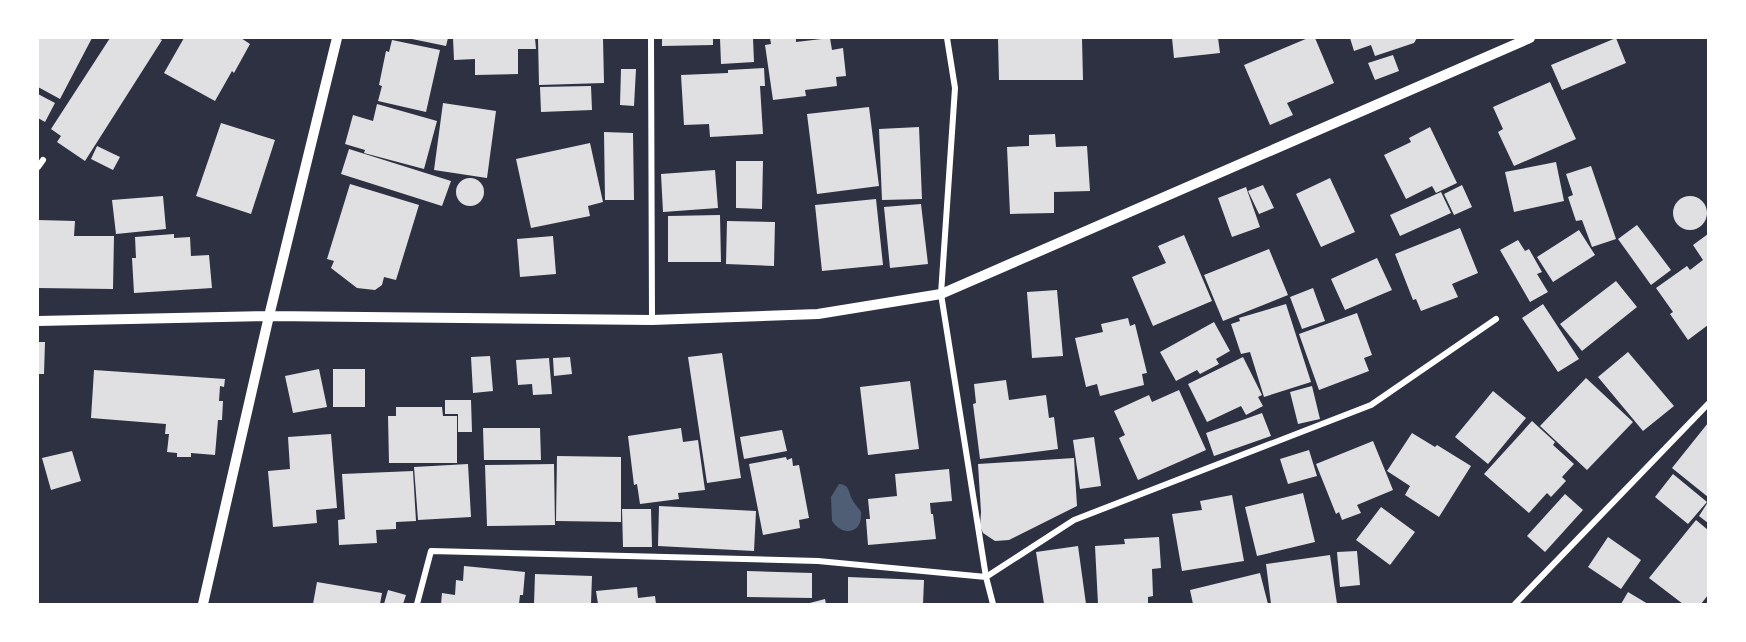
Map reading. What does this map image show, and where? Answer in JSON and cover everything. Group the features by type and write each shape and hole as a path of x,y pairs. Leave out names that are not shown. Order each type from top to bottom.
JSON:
{"street":[{"path":"203,604 337,38"},
{"path":"651,38 652,320"},
{"path":"947,38 955,88 941,294 986,577 993,604"},
{"path":"38,321 270,316 652,320 818,314 941,294 1530,38"},
{"path":"38,167 43,160"},
{"path":"417,604 430,550 818,561 986,577 1074,520 1371,405 1496,319"},
{"path":"1515,604 1708,404"}],"water":[{"path":"839,484 847,487 861,512 859,525 851,531 841,529 832,521 831,497"}],"building":[{"path":"38,38 92,38 60,99 38,87"},
{"path":"110,38 158,38 162,40 85,161 57,142 61,136 51,129"},
{"path":"184,38 241,38 250,44 215,101 164,73"},
{"path":"407,38 448,38 446,46"},
{"path":"453,38 535,38 536,49 518,49 518,74 475,75 475,59 454,60"},
{"path":"538,38 603,38 604,83 539,85"},
{"path":"662,38 713,38 713,45 662,46"},
{"path":"720,38 753,38 754,62 721,64"},
{"path":"770,38 796,38 796,42 830,38 832,50 843,48 846,76 836,77 837,86 805,90 806,96 773,100 765,45 771,44"},
{"path":"998,38 1082,38 1083,80 999,80"},
{"path":"1172,38 1218,38 1220,53 1174,58"},
{"path":"1308,38 1315,38 1334,83 1287,103 1293,115 1270,125 1244,65"},
{"path":"1350,38 1417,38 1414,43 1375,56 1371,45 1354,51"},
{"path":"1616,38 1626,63 1562,90 1551,65"},
{"path":"392,40 440,50 426,112 378,101 386,51 389,52"},
{"path":"1393,55 1399,71 1375,80 1368,63"},
{"path":"764,68 765,86 760,86 763,134 710,137 709,124 684,125 681,75 728,73 728,70"},
{"path":"621,69 636,69 634,106 620,105"},
{"path":"1550,82 1576,139 1514,166 1498,132 1503,129 1493,107"},
{"path":"591,86 592,110 541,112 540,87"},
{"path":"38,94 55,103 45,122 38,118"},
{"path":"443,103 496,111 487,178 434,170"},
{"path":"377,104 437,121 424,169 364,153 365,150 345,144 353,115 373,121"},
{"path":"869,107 879,186 817,194 807,114"},
{"path":"221,123 275,140 251,214 196,196"},
{"path":"919,127 922,199 882,200 879,129"},
{"path":"1430,127 1457,183 1436,193 1432,186 1406,199 1384,155 1411,142 1409,138"},
{"path":"604,132 633,133 634,200 605,200"},
{"path":"1055,134 1056,147 1087,146 1090,191 1054,192 1054,213 1010,214 1007,147 1029,146 1029,135"},
{"path":"590,143 603,202 588,206 590,216 531,228 516,159"},
{"path":"97,146 120,157 113,170 91,159"},
{"path":"349,149 451,181 442,206 341,174"},
{"path":"736,161 763,161 762,209 736,208"},
{"path":"1556,162 1564,201 1514,212 1505,172"},
{"path":"1591,166 1616,239 1592,247 1582,220 1576,221 1568,197 1573,195 1566,174"},
{"path":"715,170 718,208 663,212 661,174"},
{"path":"470,178 480,182 484,192 480,202 470,206 460,202 456,192 460,182"},
{"path":"1330,178 1355,232 1321,247 1296,194"},
{"path":"350,184 419,205 396,280 384,277 382,285 375,290 357,288 331,268 334,261 327,259"},
{"path":"1263,185 1274,208 1259,214 1248,191"},
{"path":"1462,185 1472,207 1454,215 1444,194"},
{"path":"1246,187 1260,227 1232,237 1218,198"},
{"path":"1441,192 1451,213 1400,236 1390,215"},
{"path":"163,196 166,229 116,234 112,200"},
{"path":"1690,196 1702,201 1707,213 1702,225 1690,230 1678,225 1673,213 1678,201"},
{"path":"876,199 883,265 822,271 815,205"},
{"path":"921,204 928,264 890,268 884,207"},
{"path":"720,215 721,262 668,262 668,216"},
{"path":"38,220 75,221 74,236 114,236 113,289 38,288"},
{"path":"727,221 775,222 774,266 726,264"},
{"path":"1637,225 1671,270 1651,285 1618,239"},
{"path":"1460,228 1478,273 1452,284 1458,297 1421,311 1416,299 1413,300 1395,254"},
{"path":"1579,230 1595,255 1553,282 1537,257"},
{"path":"174,234 174,238 190,237 191,256 209,255 212,288 134,293 132,258 136,258 135,237"},
{"path":"1708,234 1708,325 1688,340 1670,314 1673,312 1656,288 1687,266 1690,270 1703,260 1693,245"},
{"path":"1184,235 1212,301 1153,326 1132,277 1166,263 1158,246"},
{"path":"553,236 556,274 520,277 517,239"},
{"path":"1518,240 1525,251 1529,249 1542,272 1537,274 1548,292 1530,302 1500,250"},
{"path":"1269,249 1288,295 1223,321 1204,275"},
{"path":"1377,258 1392,290 1345,310 1331,279"},
{"path":"1616,281 1637,307 1582,351 1560,324"},
{"path":"1313,288 1325,321 1302,329 1290,297"},
{"path":"1057,290 1063,356 1032,358 1027,292"},
{"path":"1286,304 1311,382 1264,397 1250,352 1241,354 1231,324 1240,321 1239,318"},
{"path":"1543,304 1579,359 1558,372 1522,318"},
{"path":"1357,313 1372,355 1364,358 1369,371 1319,390 1299,334"},
{"path":"1128,318 1130,326 1135,324 1147,373 1142,374 1144,385 1100,396 1097,384 1086,387 1075,338 1103,332 1101,324"},
{"path":"1214,322 1230,351 1216,359 1219,364 1200,374 1197,370 1176,381 1160,352"},
{"path":"38,342 45,342 44,374 38,374"},
{"path":"1628,352 1674,406 1643,431 1598,377"},
{"path":"722,353 741,478 707,483 688,357"},
{"path":"490,356 493,391 473,393 471,357"},
{"path":"570,357 572,374 554,376 553,358"},
{"path":"1243,357 1262,395 1258,397 1263,406 1246,415 1241,406 1207,422 1188,384"},
{"path":"549,358 552,394 533,395 532,384 518,385 516,360"},
{"path":"319,369 327,407 293,413 285,376"},
{"path":"333,369 365,369 365,407 333,407"},
{"path":"94,370 225,379 224,387 220,386 219,401 223,401 222,420 218,420 215,455 191,453 191,457 177,457 177,453 167,452 169,434 165,434 166,424 91,418"},
{"path":"1586,378 1633,422 1587,470 1540,426"},
{"path":"1006,380 1009,400 1046,395 1049,418 1054,417 1058,449 980,459 973,404 976,403 974,384"},
{"path":"910,381 919,449 868,455 860,387"},
{"path":"1312,386 1320,419 1298,424 1290,392"},
{"path":"1179,390 1206,450 1138,480 1119,438 1125,435 1114,411 1149,395 1152,402"},
{"path":"1493,391 1526,418 1488,464 1455,437"},
{"path":"445,400 471,400 472,432 458,432 458,414 445,414"},
{"path":"396,407 442,407 443,416 457,416 457,463 389,463 388,416 396,416"},
{"path":"1262,413 1271,436 1214,456 1206,433"},
{"path":"1532,421 1574,464 1562,477 1566,481 1551,497 1547,493 1529,513 1484,474"},
{"path":"1708,423 1708,497 1672,468"},
{"path":"483,428 540,428 541,460 484,460"},
{"path":"681,428 683,442 698,440 705,490 678,493 679,499 640,504 637,484 634,485 628,436"},
{"path":"782,430 787,451 744,459 740,437"},
{"path":"1412,433 1471,466 1439,517 1405,495 1410,486 1387,471"},
{"path":"331,434 337,508 316,510 317,523 273,527 268,471 290,469 288,437"},
{"path":"1094,437 1101,486 1080,489 1073,440"},
{"path":"1373,441 1393,490 1357,505 1361,513 1342,520 1339,512 1336,514 1316,464"},
{"path":"1309,450 1317,476 1288,484 1280,459"},
{"path":"72,451 81,481 51,490 42,458"},
{"path":"557,456 621,457 621,522 556,521"},
{"path":"786,457 787,460 792,458 793,466 799,465 809,518 799,520 800,528 763,535 749,464"},
{"path":"1074,458 1077,506 1009,540 995,541 983,533 980,526 978,464"},
{"path":"468,464 471,517 418,520 414,467"},
{"path":"554,464 555,525 487,526 485,465"},
{"path":"949,469 952,501 930,503 936,539 868,545 866,519 870,519 868,499 897,496 895,474"},
{"path":"413,471 416,521 396,522 396,529 376,530 377,543 339,545 338,520 345,519 342,474"},
{"path":"1673,474 1707,502 1688,524 1655,497"},
{"path":"1303,493 1315,542 1257,556 1245,507"},
{"path":"1565,494 1583,510 1545,552 1527,536"},
{"path":"1232,495 1244,561 1182,571 1172,514 1202,510 1200,501"},
{"path":"1708,502 1708,523 1699,516"},
{"path":"659,506 756,511 754,551 658,546"},
{"path":"1381,507 1415,532 1390,565 1356,540"},
{"path":"622,509 651,509 652,547 623,547"},
{"path":"1696,520 1708,530 1708,595 1701,604 1683,604 1649,578"},
{"path":"1159,537 1161,568 1152,569 1153,596 1148,597 1148,604 1098,604 1095,546 1125,544 1124,539"},
{"path":"1608,537 1641,560 1621,589 1588,567"},
{"path":"1078,546 1086,604 1044,604 1036,552"},
{"path":"1357,551 1360,585 1340,587 1337,552"},
{"path":"1330,555 1337,604 1271,604 1266,564"},
{"path":"464,566 525,572 523,595 520,595 519,604 441,604 442,593 455,595 456,580 463,581"},
{"path":"747,571 812,573 812,598 747,597"},
{"path":"1260,573 1268,604 1193,604 1190,590"},
{"path":"535,574 592,576 591,604 534,604"},
{"path":"848,577 924,580 923,604 848,604"},
{"path":"317,582 382,593 380,604 313,604"},
{"path":"637,587 638,598 655,596 656,604 598,604 596,591"},
{"path":"388,590 406,595 403,604 384,604"},
{"path":"1628,592 1648,604 1621,604"},
{"path":"825,599 826,604 806,604"}]}
